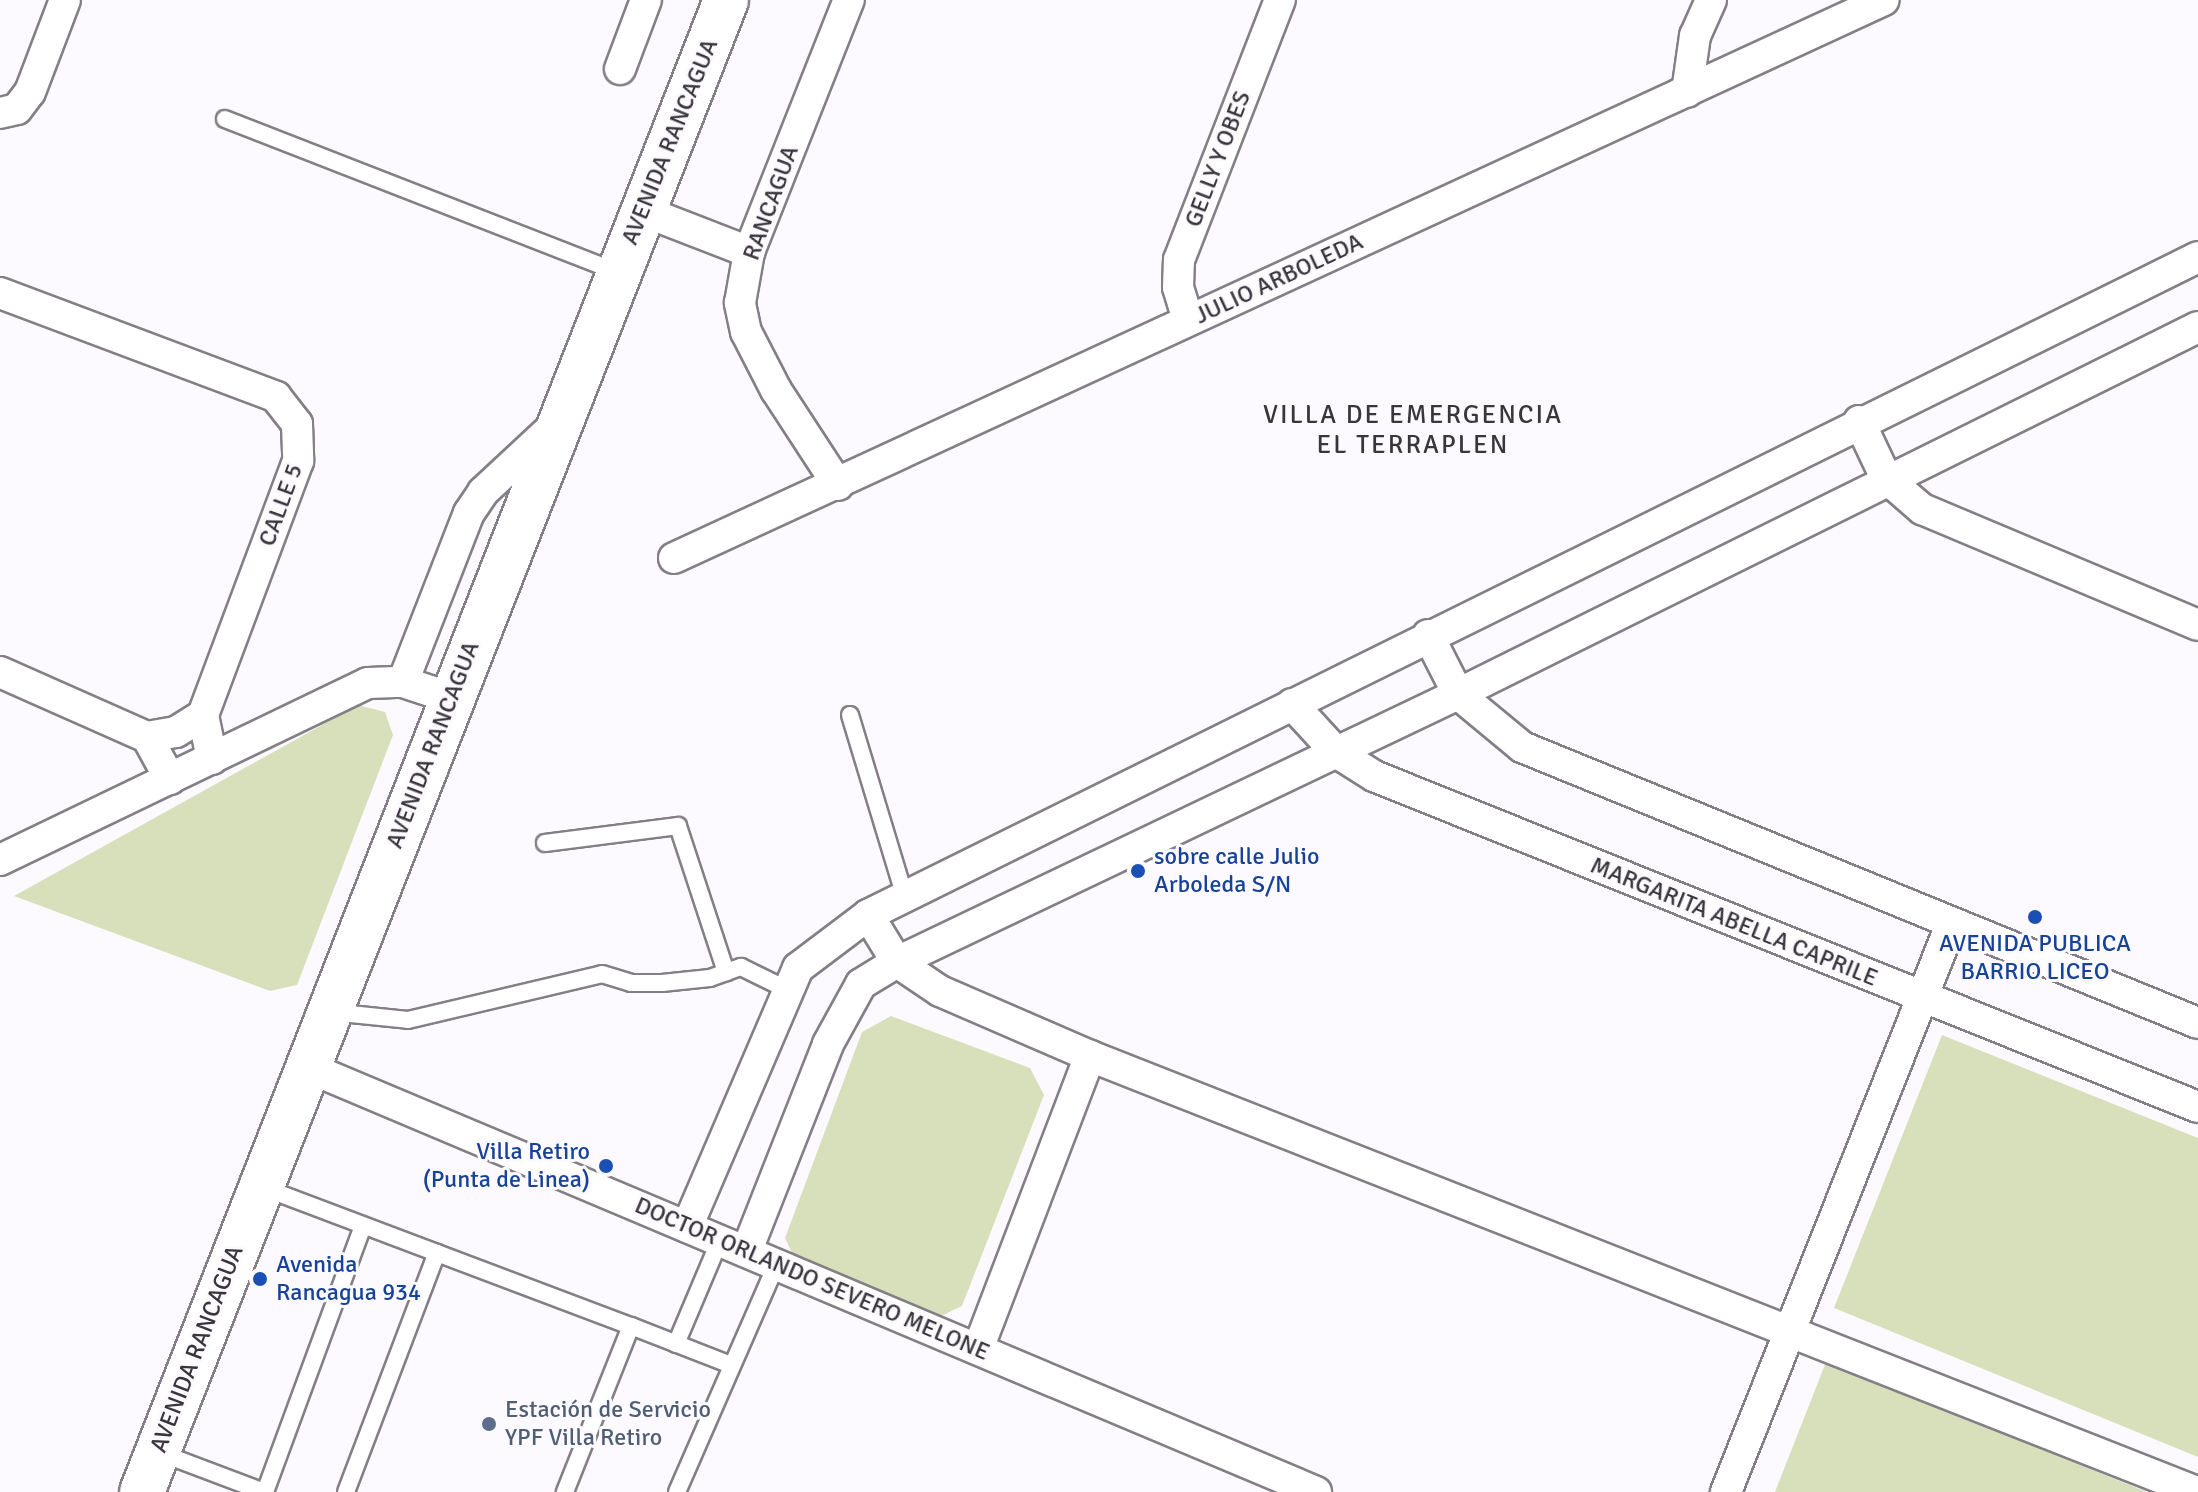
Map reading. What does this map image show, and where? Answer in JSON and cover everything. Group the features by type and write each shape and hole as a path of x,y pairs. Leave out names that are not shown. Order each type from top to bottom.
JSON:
{"main road":[{"name":"AVENIDA RANCAGUA","path":"142,1492 726,0"}],"street":[{"path":"0,113 17,109 30,92 65,0"},
{"path":"620,69 646,0"},
{"name":"RANCAGUA","path":"838,485 776,390 746,332 740,303 749,252 849,0"},
{"name":"GELLY Y OBES","path":"1188,320 1178,287 1179,260 1280,0"},
{"path":"1687,92 1695,36 1711,0"},
{"name":"JULIO ARBOLEDA","path":"674,558 1884,0"},
{"path":"643,211 749,252"},
{"path":"687,1227 786,989 798,968 820,947 868,915 904,894 1859,421 2198,257"},
{"name":"CALLE 5","path":"0,293 276,397 297,424 298,461 203,715"},
{"path":"734,1245 847,1006 861,984 897,962 1458,694 1886,478 2198,327"},
{"path":"403,682 469,513 483,492 560,421"},
{"path":"1859,421 1886,478 1922,509 1960,528 2198,625"},
{"path":"1428,635 1458,694 1522,747 1951,925 2198,1023"},
{"path":"0,672 147,737 176,732 203,715 212,759"},
{"path":"0,860 368,683 403,682 451,698"},
{"name":"MARGARITA ABELLA CAPRILE","path":"1292,704 1336,752 1374,776 2198,1107"},
{"path":"147,737 170,779"},
{"path":"868,915 897,962 940,991 1090,1056 1790,1329 2197,1492"},
{"path":"1726,1492 1919,997 1951,925"},
{"path":"978,1349 1090,1056"},
{"name":"DOCTOR ORLANDO SEVERO MELONE","path":"307,1067 1316,1492"}],"lane":[{"path":"225,119 619,272"},
{"path":"850,715 904,894"},
{"path":"545,843 678,826 726,972"},
{"path":"329,1012 408,1020 602,974 647,983 726,972 741,967 757,971 786,989"},
{"path":"261,1187 731,1365"},
{"path":"158,1452 264,1492 363,1226"},
{"path":"676,1344 734,1245"},
{"path":"346,1492 437,1253"},
{"path":"677,1492 777,1263"},
{"path":"565,1492 631,1326"}],"green space":[{"path":"358,705 385,712 393,735 297,985 270,991 14,896"},
{"path":"891,1016 1030,1068 1044,1095 962,1306 941,1316 795,1260 785,1238 862,1032"},
{"path":"1942,1035 2198,1138 2198,1457 1834,1308"},
{"path":"1826,1362 2147,1492 1775,1492"}],"place":[{"name":"sobre calle Julio Arboleda S/N","path":"1138,871"},
{"name":"AVENIDA PUBLICA BARRIO LICEO","path":"2035,917"},
{"name":"Villa Retiro (Punta de Linea)","path":"606,1166"},
{"name":"Avenida Rancagua 934","path":"260,1279"},
{"name":"Estación de Servicio YPF Villa Retiro","path":"489,1424"}],"district":[{"name":"VILLA DE EMERGENCIA EL TERRAPLEN","path":"1413,431"}]}
